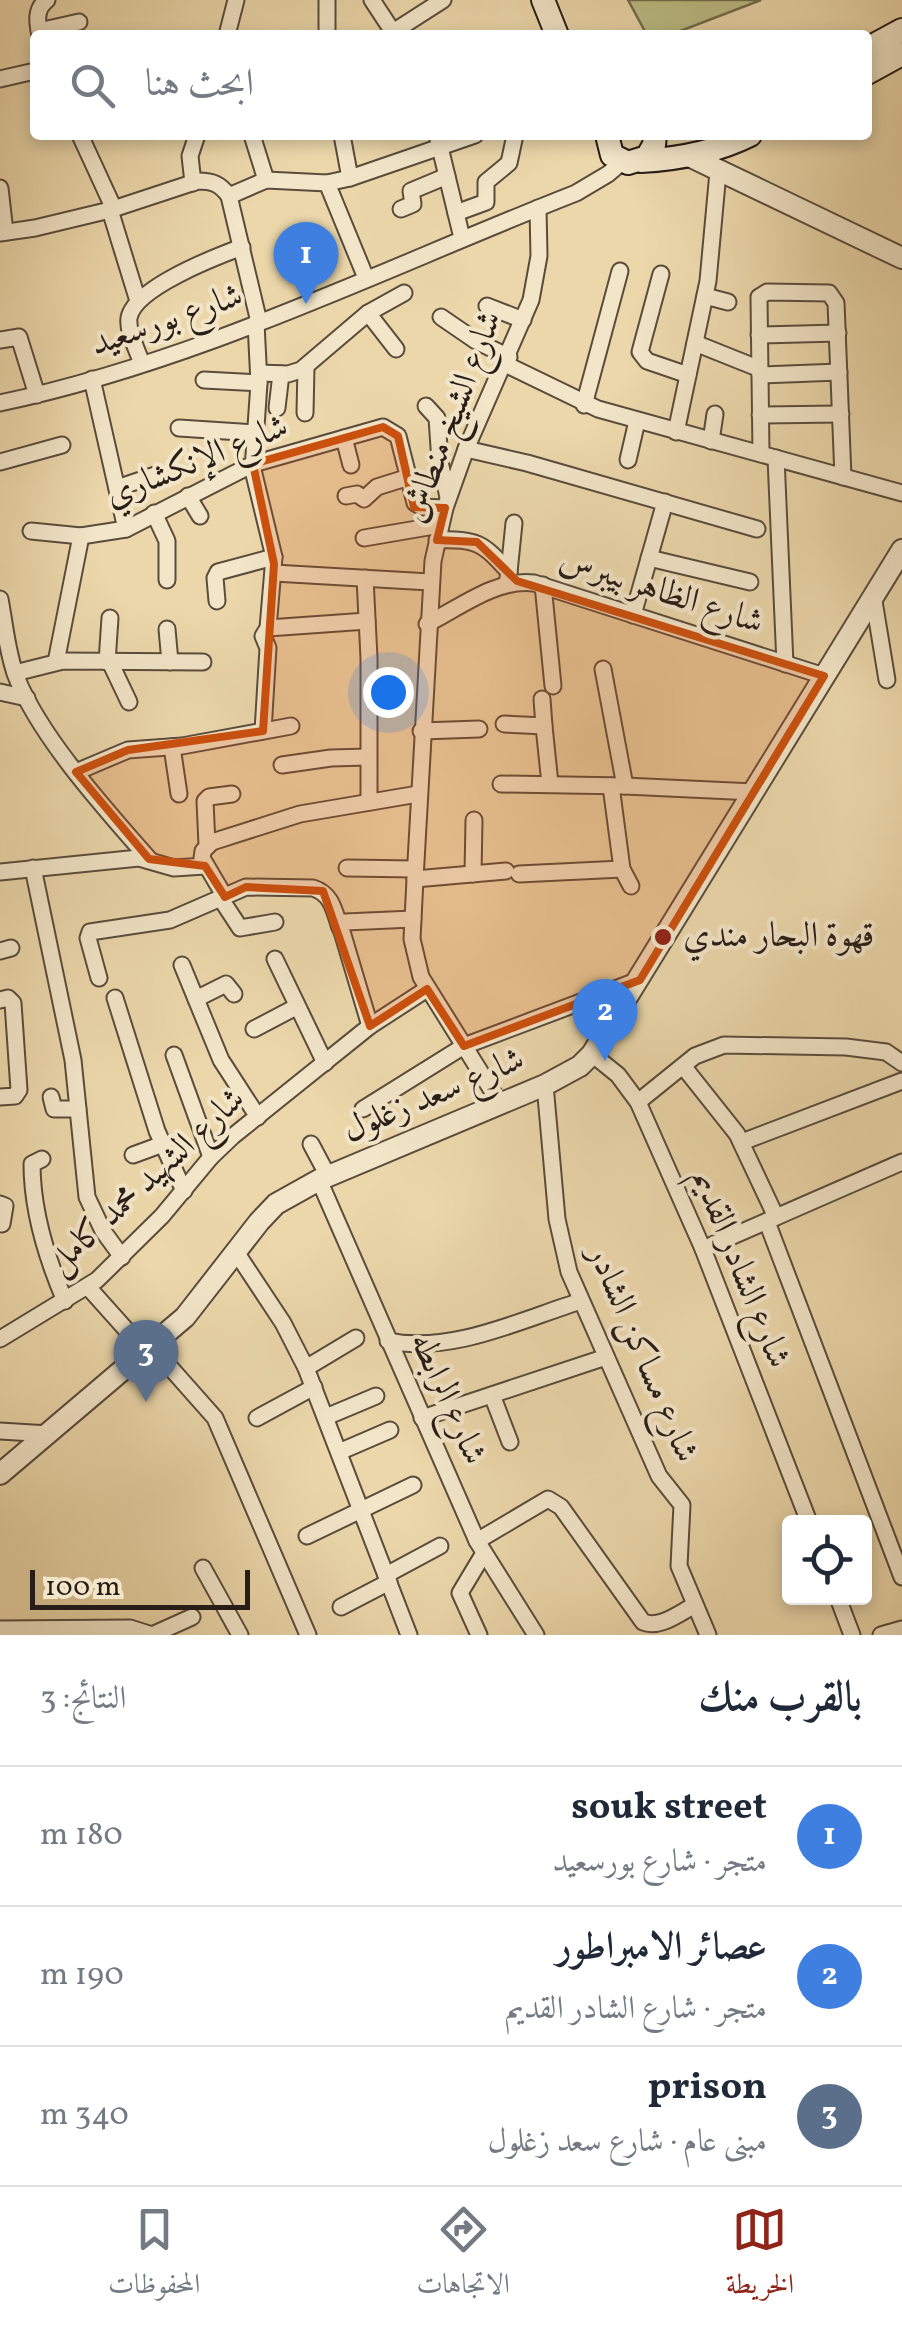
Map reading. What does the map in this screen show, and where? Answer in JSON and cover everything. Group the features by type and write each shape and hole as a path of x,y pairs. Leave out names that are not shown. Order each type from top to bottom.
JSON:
{"main road":[{"path":"543,0 558,30"},
{"path":"872,45 902,30"},
{"path":"872,70 902,54"},
{"path":"606,140 612,154 632,162 688,145 721,140"},
{"path":"632,162 652,152 653,140"}],"street":[{"path":"40,30 38,9 47,0"},
{"path":"228,30 236,0"},
{"path":"326,30 327,0"},
{"path":"372,0 391,30"},
{"path":"397,30 416,8 443,0"},
{"path":"51,30 79,22"},
{"path":"0,79 30,71"},
{"path":"82,140 112,209 138,301 129,324 142,364"},
{"path":"193,183 190,156 195,140"},
{"path":"254,140 266,180"},
{"path":"343,140 350,178"},
{"path":"456,212 486,202 488,180 508,163 514,140"},
{"path":"229,196 266,180 327,183 350,178 439,142 462,238"},
{"path":"688,145 718,172 902,258"},
{"name":"شارع بورسعيد","path":"0,403 92,380 258,322 538,208 632,162"},
{"path":"676,432 704,296 718,172"},
{"path":"401,209 413,204 412,190 447,176"},
{"path":"0,188 3,233 112,209 193,183 210,181 229,196 258,322 253,464 274,565 268,628 263,636 268,648 263,731"},
{"path":"327,183 366,278"},
{"name":"شارع الشيخ منطاش","path":"500,1104 427,989 413,952 418,794 430,582 439,532 466,449 507,361 536,278 538,208"},
{"path":"138,301 206,260 242,247"},
{"path":"584,404 620,271"},
{"path":"661,274 640,352 647,361 688,374"},
{"path":"785,664 769,456 760,415 760,294 825,292 836,299 843,477"},
{"path":"204,380 259,378 306,366 368,313 404,293"},
{"path":"704,296 728,302"},
{"path":"487,306 523,320"},
{"path":"368,313 396,350"},
{"path":"441,317 507,361 584,404 902,493"},
{"path":"759,334 838,333"},
{"path":"0,340 19,337 37,396"},
{"path":"694,343 760,372 839,372"},
{"path":"305,414 306,366"},
{"path":"277,408 281,374"},
{"path":"92,380 126,529"},
{"path":"426,406 436,418 446,503"},
{"path":"711,441 715,414"},
{"path":"760,415 841,414"},
{"path":"628,460 637,421"},
{"name":"شارع الإنكشاري","path":"31,531 80,536 126,529 253,464 382,427 394,431 415,504 446,503"},
{"path":"178,428 256,434"},
{"path":"344,438 350,465"},
{"path":"0,462 62,445"},
{"path":"466,449 757,529"},
{"path":"117,488 156,475"},
{"path":"346,496 358,494 363,499 377,487 409,477"},
{"path":"188,496 200,516"},
{"path":"633,615 664,502"},
{"path":"154,513 167,542 167,580"},
{"path":"508,578 514,522"},
{"path":"364,538 439,532 478,542 508,578"},
{"path":"65,666 80,536"},
{"name":"شارع سعد زغلول","path":"0,1474 150,1351 200,1300 276,1204 323,1178 544,1085 580,1066 592,1054 902,550"},
{"path":"649,558 750,582"},
{"path":"217,601 218,572 274,565 365,578 430,582"},
{"path":"365,578 369,802"},
{"name":"شارع الظاهر بيبرس","path":"427,624 508,578 543,585 824,676"},
{"path":"543,585 547,692 544,726 550,784"},
{"path":"874,595 886,680"},
{"path":"0,599 15,673 27,698 76,772 149,859"},
{"path":"110,618 109,662 128,702"},
{"path":"268,628 367,621"},
{"path":"167,629 170,662"},
{"path":"15,673 109,662 202,662"},
{"path":"603,670 618,786 622,869 630,886"},
{"path":"0,692 27,698"},
{"path":"504,724 544,726"},
{"path":"76,772 128,750 172,747 290,726"},
{"path":"421,732 480,729"},
{"path":"172,747 179,794"},
{"path":"282,765 368,757"},
{"path":"500,784 754,792"},
{"path":"232,794 205,800 207,845 202,858 240,928 275,922"},
{"path":"207,845 300,814 418,794"},
{"path":"473,874 474,820"},
{"path":"0,872 149,859 174,868 205,866"},
{"path":"33,868 67,1023 86,1197 122,1257"},
{"path":"346,868 415,874 622,869"},
{"path":"99,978 88,938 90,932 148,925 246,887 313,888 330,899 370,1026"},
{"path":"340,928 346,922 413,919"},
{"path":"275,959 324,1064"},
{"path":"182,965 221,1060 258,1117"},
{"path":"363,1110 464,1046 640,980"},
{"path":"196,999 226,984 234,994"},
{"name":"شارع الشهيد محمد كامل","path":"0,1339 88,1288 184,1191 211,1157 370,1026 427,989"},
{"path":"0,1000 8,998 13,1002 19,1090 15,1096 0,1097"},
{"path":"115,998 162,1144 184,1191"},
{"path":"254,1029 296,1006"},
{"path":"638,1102 709,1049 740,1045 863,1049 886,1052 902,1063"},
{"name":"شارع الشادر القديم","path":"592,1054 626,1083 638,1102 703,1249 805,1515"},
{"path":"174,1055 211,1157"},
{"path":"683,1066 742,1142 902,1576"},
{"path":"742,1142 902,1081"},
{"name":"شارع مساكن الشادر","path":"544,1085 560,1237 569,1272 659,1476 682,1504 678,1558 708,1635"},
{"path":"51,1097 54,1109 78,1109"},
{"path":"133,1154 162,1144"},
{"name":"شارع الرابطه","path":"311,1144 388,1341 480,1547 536,1635"},
{"path":"42,1159 32,1164 34,1191 46,1248 65,1301"},
{"path":"703,1249 902,1162"},
{"path":"38,1196 43,1228 65,1301"},
{"path":"0,1204 5,1206 2,1224"},
{"path":"236,1252 306,1368 407,1634"},
{"path":"88,1288 219,1424 308,1635"},
{"path":"388,1341 418,1345 448,1342 581,1301"},
{"path":"306,1368 356,1338"},
{"path":"422,1418 606,1357"},
{"path":"257,1418 314,1387"},
{"path":"492,1395 510,1442"},
{"path":"326,1418 376,1396"},
{"path":"339,1452 390,1430"},
{"path":"0,1431 49,1434"},
{"path":"307,1536 413,1485"},
{"path":"478,1635 460,1593 480,1547 542,1500 554,1501 643,1622 660,1624 695,1605"},
{"path":"341,1606 440,1546"},
{"path":"203,1568 240,1635"},
{"path":"841,1605 852,1635"},
{"path":"0,1629 113,1632 130,1628 148,1635 173,1631 192,1617"},
{"path":"881,1635 902,1629"}],"highlighted area":[{"path":"383,427 398,436 414,507 445,508 437,540 477,542 517,581 824,676 640,980 464,1046 427,989 370,1026 323,891 246,887 225,897 205,866 149,859 76,772 128,750 263,731 274,564 253,464"}],"green space":[{"path":"628,0 761,0 683,30 644,30"}],"place":[{"name":"souk street","path":"306,304"},
{"name":"قهوة البحار مندي","path":"663,937"},
{"name":"عصائر الامبراطور","path":"605,1061"},
{"name":"prison","path":"146,1402"}]}
